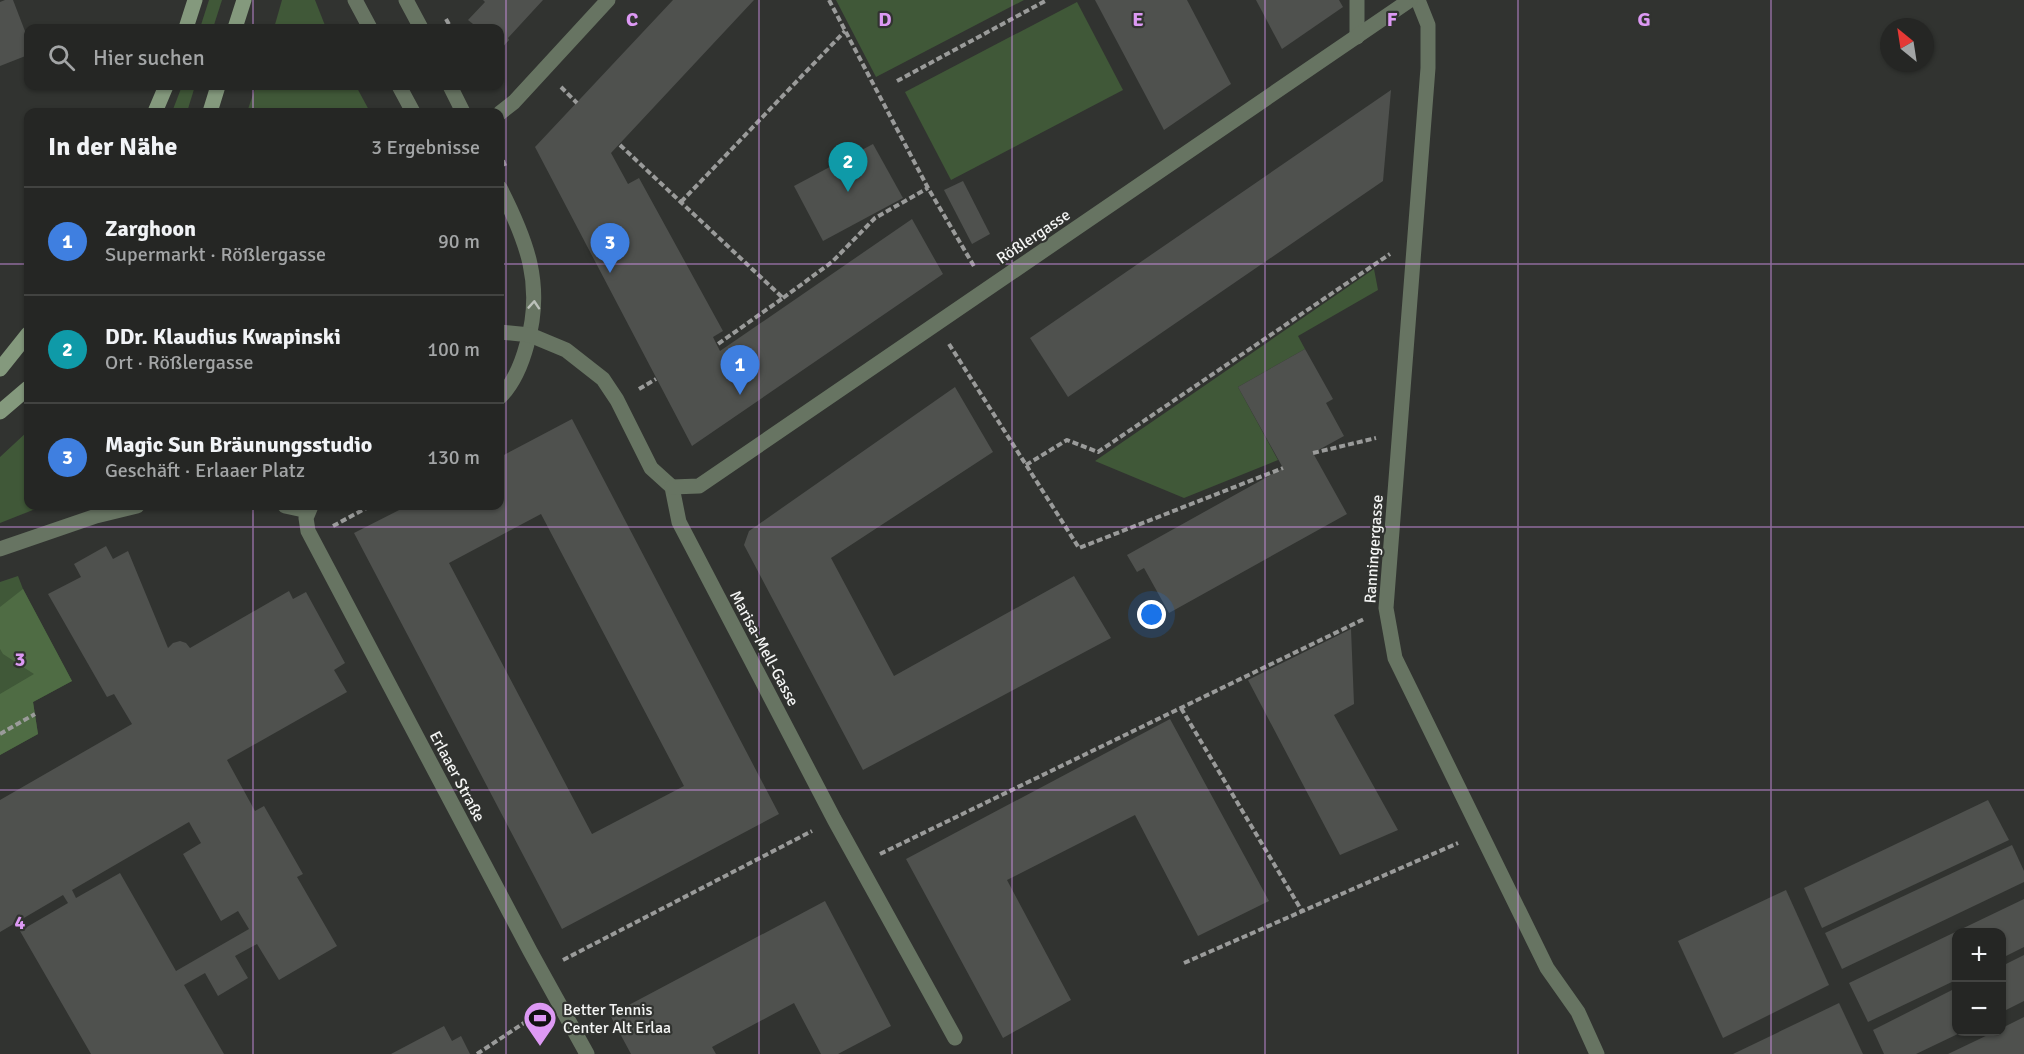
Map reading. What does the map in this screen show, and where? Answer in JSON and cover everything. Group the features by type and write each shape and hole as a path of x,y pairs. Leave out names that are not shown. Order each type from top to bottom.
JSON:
{"main road":[{"path":"187,24 195,0"},
{"path":"237,24 244,0"},
{"path":"157,108 164,90"},
{"path":"211,108 217,90"},
{"path":"0,369 24,339"},
{"path":"0,412 24,391"}],"street":[{"path":"355,0 368,24"},
{"path":"406,0 419,24"},
{"path":"504,110 514,102 608,0"},
{"path":"1357,0 1357,37"},
{"name":"Rößlergasse","path":"672,487 699,486 1410,0"},
{"name":"Ranningergasse","path":"1418,0 1428,25 1428,68 1386,608 1395,658 1547,968 1578,1012 1597,1054"},
{"path":"401,90 411,108"},
{"path":"452,90 461,108"},
{"path":"504,196 521,232 533,270 534,310 530,335 517,373 504,391"},
{"path":"504,332 530,335 566,350 603,380 617,400 651,468 672,487"},
{"name":"Marisa-Mell-Gasse","path":"672,487 679,522 834,819 955,1038"},
{"path":"0,549 96,516 121,510"},
{"name":"Erlaaer Straße","path":"310,510 306,525 311,537 587,1054"}],"path":[{"path":"829,0 928,188 987,289"},
{"path":"897,81 1047,0"},
{"path":"681,202 845,31"},
{"path":"620,146 783,298"},
{"path":"717,344 832,262 875,218 928,188"},
{"path":"1026,465 1067,440 1098,452 1415,237"},
{"path":"936,323 1079,548 1283,468"},
{"path":"1313,453 1400,433"},
{"path":"311,537 362,510"},
{"path":"859,864 1386,608"},
{"path":"1181,708 1302,911"},
{"path":"0,734 35,714"},
{"path":"541,971 834,819"},
{"path":"1184,963 1481,833"},
{"path":"477,1054 558,1002"}],"green space":[{"path":"209,0 222,0 214,24 201,24"},
{"path":"282,0 315,0 324,24 275,24"},
{"path":"836,0 1024,0 876,77"},
{"path":"1077,2 1123,90 951,180 905,92"},
{"path":"180,90 194,90 188,108 174,108"},
{"path":"255,90 358,90 368,108 248,108"},
{"path":"1374,269 1378,290 1298,336 1305,349 1238,387 1278,460 1184,498 1095,461"},
{"path":"24,435 24,510 33,510 0,523 0,457"},
{"path":"18,576 72,681 33,702 38,734 0,755 0,582"},
{"path":"23,589 72,681 33,702 38,734 0,755 0,694 34,674 3,654 0,649 0,607"}],"building":[{"path":"13,0 24,29 24,57 0,66 0,2"},
{"path":"483,0 543,0 508,38 509,40 504,46 504,24 473,24 468,20 485,2"},
{"path":"673,0 754,0 611,153 628,184 639,178 723,331 713,337 720,351 912,219 943,274 692,446 535,147"},
{"path":"1095,0 1187,0 1231,84 1164,130"},
{"path":"1256,0 1339,0 1343,7 1282,49"},
{"path":"1391,90 1383,181 1068,397 1030,338"},
{"path":"873,144 903,198 823,241 794,186"},
{"path":"963,181 990,234 972,244 944,190"},
{"path":"1305,349 1333,399 1326,403 1344,436 1313,453 1347,514 1169,613 1144,568 1137,572 1127,555 1283,468 1238,387"},
{"path":"955,387 993,452 831,558 894,676 1074,576 1111,638 863,770 744,545 749,531"},
{"path":"572,419 779,814 562,929 354,533 399,510 504,510 504,455","holes":["541,514 684,786 592,834 449,563"]},
{"path":"106,546 113,559 128,551 168,648 180,641 186,643 190,648 289,591 293,599 306,592 345,663 334,670 347,692 227,760 255,811 264,806 303,874 297,877 337,946 279,980 257,944 235,956 248,978 218,996 205,973 184,985 224,1054 91,1054 20,931 68,903 63,895 0,932 0,800 132,724 114,694 107,697 48,594 81,577 74,564","holes":["189,822 201,843 183,854 221,921 238,911 249,929 176,971 120,873 76,898 72,890"]},
{"path":"1351,629 1354,704 1334,715 1398,830 1340,855 1248,680"},
{"path":"1170,719 1269,901 1198,936 1135,815 1007,880 1071,1000 1003,1038 906,859"},
{"path":"1988,800 2009,840 1822,928 1804,888"},
{"path":"2012,845 2024,871 2024,882 1842,969 1825,933"},
{"path":"1786,890 1829,985 1723,1038 1678,941"},
{"path":"2024,899 2024,947 2006,956 2006,928 1964,928"},
{"path":"825,901 891,1026 838,1054 821,1054 794,1003 712,1047 716,1054 631,1054 610,1015"},
{"path":"1952,934 1952,982 1868,1022 1849,983"},
{"path":"2024,955 2024,1001 2006,1010 2006,982 2006,964"},
{"path":"1952,990 1954,1036 1916,1054 1884,1054 1873,1030"},
{"path":"1839,1003 1863,1054 1733,1054"},
{"path":"2024,1017 2024,1054 1948,1054 1986,1036 2006,1036 2006,1026"},
{"path":"444,1026 452,1041 461,1036 470,1054 391,1054"}],"place":[{"name":"DDr. Klaudius Kwapinski","path":"848,192"},
{"name":"Magic Sun Bräunungsstudio","path":"610,273"},
{"name":"Zarghoon","path":"740,395"},
{"name":"Better Tennis Center Alt Erlaa","path":"540,1047"}]}
